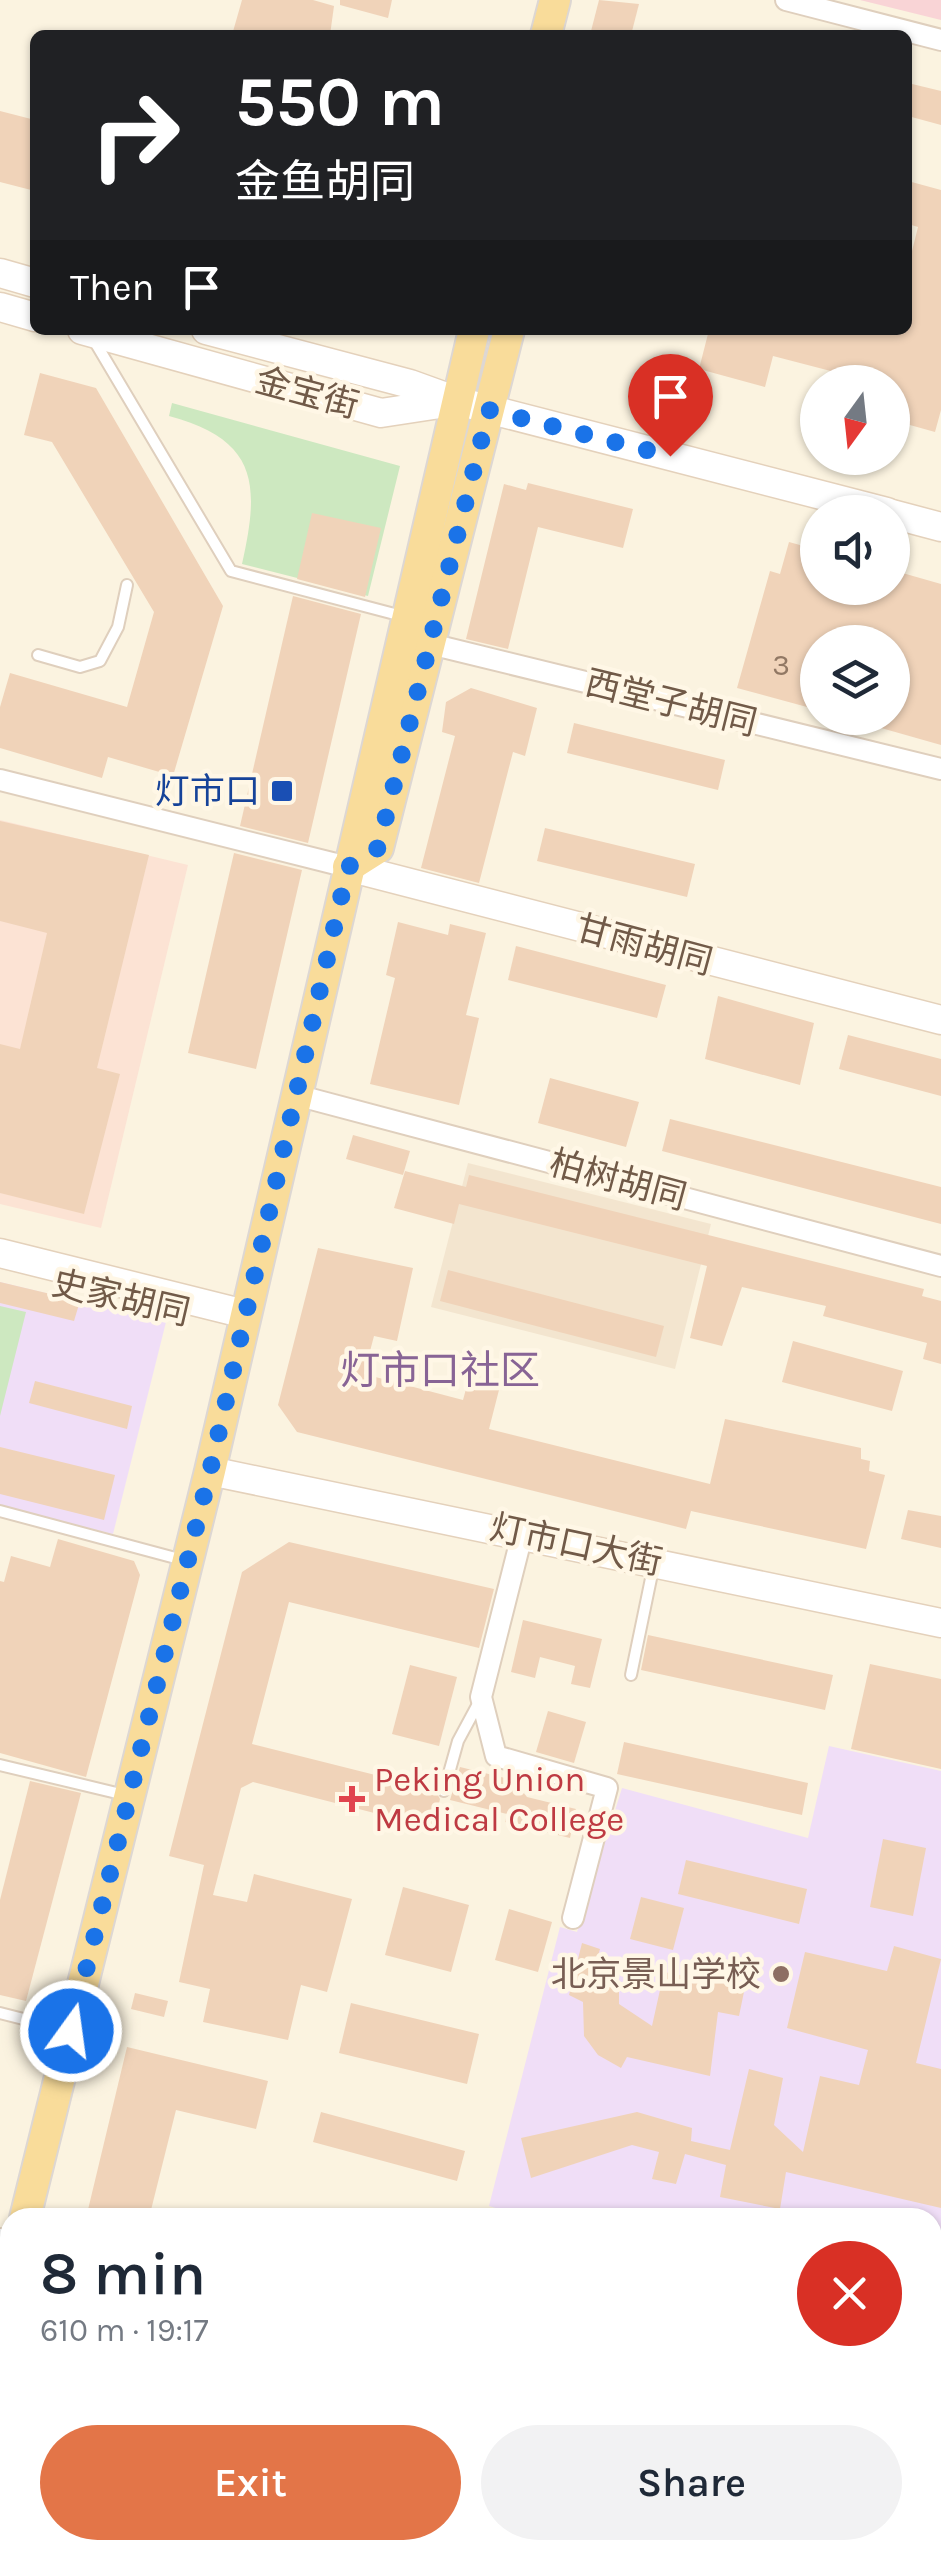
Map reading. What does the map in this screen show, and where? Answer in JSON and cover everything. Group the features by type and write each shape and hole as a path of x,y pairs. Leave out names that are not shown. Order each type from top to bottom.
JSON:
{"main road":[{"path":"28,2208 210,1471 473,335"},
{"path":"348,867 378,848 433,644 508,335"}],"street":[{"path":"786,0 902,30"},
{"path":"912,33 941,40"},
{"path":"0,274 30,282"},
{"path":"0,307 30,315"},
{"name":"金宝街","path":"99,335 381,413 457,402"},
{"name":"金宝街","path":"225,335 410,384 457,402"},
{"path":"457,402 820,495"},
{"path":"910,518 941,526"},
{"name":"西堂子胡同","path":"404,627 433,644 941,769"},
{"path":"0,780 348,867"},
{"name":"甘雨胡同","path":"348,867 941,1020"},
{"name":"柏树胡同","path":"296,1095 941,1266"},
{"path":"0,1254 244,1320"},
{"name":"史家胡同","path":"0,1269 244,1320"},
{"name":"灯市口大街","path":"210,1471 941,1623"},
{"path":"522,1535 481,1697 496,1756 607,1788 573,1918"}],"lane":[{"path":"87,335 231,570 404,627"},
{"path":"38,655 80,668 100,661 118,626 128,585"},
{"path":"0,1512 187,1561"},
{"path":"630,1676 654,1563"},
{"path":"444,1791 458,1741 481,1697"},
{"path":"0,1765 129,1796"},
{"path":"0,2013 71,2031"}],"shaded area":[{"path":"860,0 941,0 941,20"},
{"path":"0,820 188,865 101,1228 0,1204"},
{"path":"468,1163 711,1224 675,1369 431,1307"},
{"path":"0,1282 166,1322 113,1534 0,1506"},
{"name":"北京景山学校","path":"829,1746 941,1771 941,2208 489,2206 560,1927 577,1932 622,1788 808,1838"}],"green space":[{"path":"172,403 400,466 368,596 242,564 251,510 246,469 236,452 220,438 169,416"},
{"path":"0,1306 26,1312 0,1416"}],"building":[{"path":"242,0 313,0 334,6 331,30 233,30"},
{"path":"340,0 392,0 388,18 340,5"},
{"path":"599,0 639,4 632,30 591,30"},
{"path":"912,84 941,91 941,125 912,117"},
{"path":"0,111 30,119 30,190 0,182"},
{"path":"912,182 941,190 941,410 935,432 910,425 910,365 808,365 773,356 765,387 699,369 708,335 912,335 912,251 918,227 912,225"},
{"path":"40,373 96,388 223,606 173,776 108,757 102,778 0,748 0,707 10,673 127,707 154,612 52,442 24,435"},
{"path":"528,483 633,509 623,548 538,527 508,649 466,639 504,484 526,490"},
{"path":"312,513 381,528 365,597 297,579"},
{"path":"789,542 800,545 800,605 910,605 910,575 941,584 941,745 906,735 910,735 910,625 800,625 800,705 737,688 770,571 780,574"},
{"path":"293,596 361,614 308,843 240,826"},
{"path":"471,688 537,708 525,756 513,752 479,883 421,868 455,736 442,732 446,702"},
{"path":"574,723 725,760 718,790 567,753"},
{"path":"0,821 149,855 97,1068 120,1074 84,1214 0,1193 0,1044 20,1049 47,933 0,921"},
{"path":"545,828 695,864 687,897 537,861"},
{"path":"234,853 302,870 256,1069 188,1053"},
{"path":"398,922 448,935 450,924 486,933 466,1015 479,1018 459,1105 370,1084 395,978 386,975"},
{"path":"516,946 666,985 657,1018 508,980"},
{"path":"718,996 814,1023 800,1085 705,1059"},
{"path":"848,1035 941,1059 941,1096 839,1069"},
{"path":"550,1078 639,1102 626,1147 538,1123"},
{"path":"670,1119 941,1187 941,1224 662,1151"},
{"path":"353,1135 410,1151 403,1175 346,1159"},
{"path":"405,1171 466,1187 469,1175 924,1289 922,1296 941,1301 941,1364 923,1359 927,1343 823,1316 826,1306 742,1287 722,1346 690,1338 707,1266 459,1204 454,1224 394,1208"},
{"path":"318,1248 413,1268 397,1341 374,1336 364,1374 463,1400 469,1378 500,1386 489,1429 710,1484 725,1419 861,1448 861,1459 870,1461 869,1471 885,1475 866,1549 691,1511 686,1529 297,1432 278,1405"},
{"path":"448,1270 664,1326 656,1357 440,1301"},
{"path":"0,1282 80,1301 74,1321 0,1303"},
{"path":"793,1341 903,1371 892,1411 782,1382"},
{"path":"35,1381 132,1406 127,1429 29,1403"},
{"path":"0,1447 115,1475 104,1520 0,1494"},
{"path":"908,1510 941,1516 941,1548 901,1539"},
{"path":"58,1539 134,1561 140,1575 86,1777 0,1753 0,1581 4,1582 11,1556 50,1567"},
{"path":"289,1542 494,1589 479,1648 289,1602 252,1744 435,1790 440,1799 433,1828 253,1782 241,1788 213,1895 247,1902 254,1874 352,1899 327,1992 301,1985 288,2040 203,2022 210,1989 179,1982 204,1865 169,1856 242,1572"},
{"path":"523,1620 602,1639 590,1688 571,1684 575,1666 540,1657 535,1678 511,1672"},
{"path":"648,1635 833,1675 825,1710 641,1670"},
{"path":"870,1664 941,1679 941,1769 851,1749"},
{"path":"410,1665 457,1677 439,1746 392,1734"},
{"path":"548,1711 586,1722 574,1763 536,1752"},
{"path":"624,1742 808,1783 802,1815 617,1774"},
{"path":"460,1767 513,1780 527,1797 576,1809 570,1838 505,1822 507,1814 450,1800"},
{"path":"30,1781 81,1793 26,2001 0,1995 0,1900"},
{"path":"883,1839 926,1848 913,1916 870,1907"},
{"path":"686,1860 807,1889 799,1924 678,1894"},
{"path":"403,1887 469,1905 451,1972 385,1955"},
{"path":"641,1897 684,1908 673,1950 630,1939"},
{"path":"509,1909 552,1922 538,1972 495,1960"},
{"path":"582,1943 600,1949 595,1966 611,1967 608,1979 619,1981 619,2004 652,2026 664,1972 745,1987 739,2016 718,2012 710,2076 627,2057 621,2068 598,2055 584,2036 583,2002 569,1995"},
{"path":"894,1946 941,1959 916,2063 941,2069 941,2208 786,2172 780,2208 720,2197 726,2165 685,2154 676,2184 652,2179 659,2152 632,2145 531,2178 521,2138 637,2112 692,2128 691,2141 730,2150 749,2069 783,2078 774,2125 803,2152 820,2076 859,2085 868,2050 787,2028 805,1952 887,1971"},
{"path":"135,1993 168,2001 164,2017 131,2009"},
{"path":"351,2003 479,2034 467,2084 339,2053"},
{"path":"127,2047 268,2081 256,2129 176,2110 152,2208 88,2208"},
{"path":"321,2112 465,2151 457,2181 313,2142"}],"place":[{"name":"灯市口","path":"282,791"},
{"name":"Peking Union Medical College","path":"352,1799"},
{"name":"北京景山学校","path":"781,1974"}],"district":[{"name":"灯市口社区","path":"440,1370"}],"route":[{"path":"71,2031 210,1471 348,867 378,848 433,644 489,410 670,456"}]}
